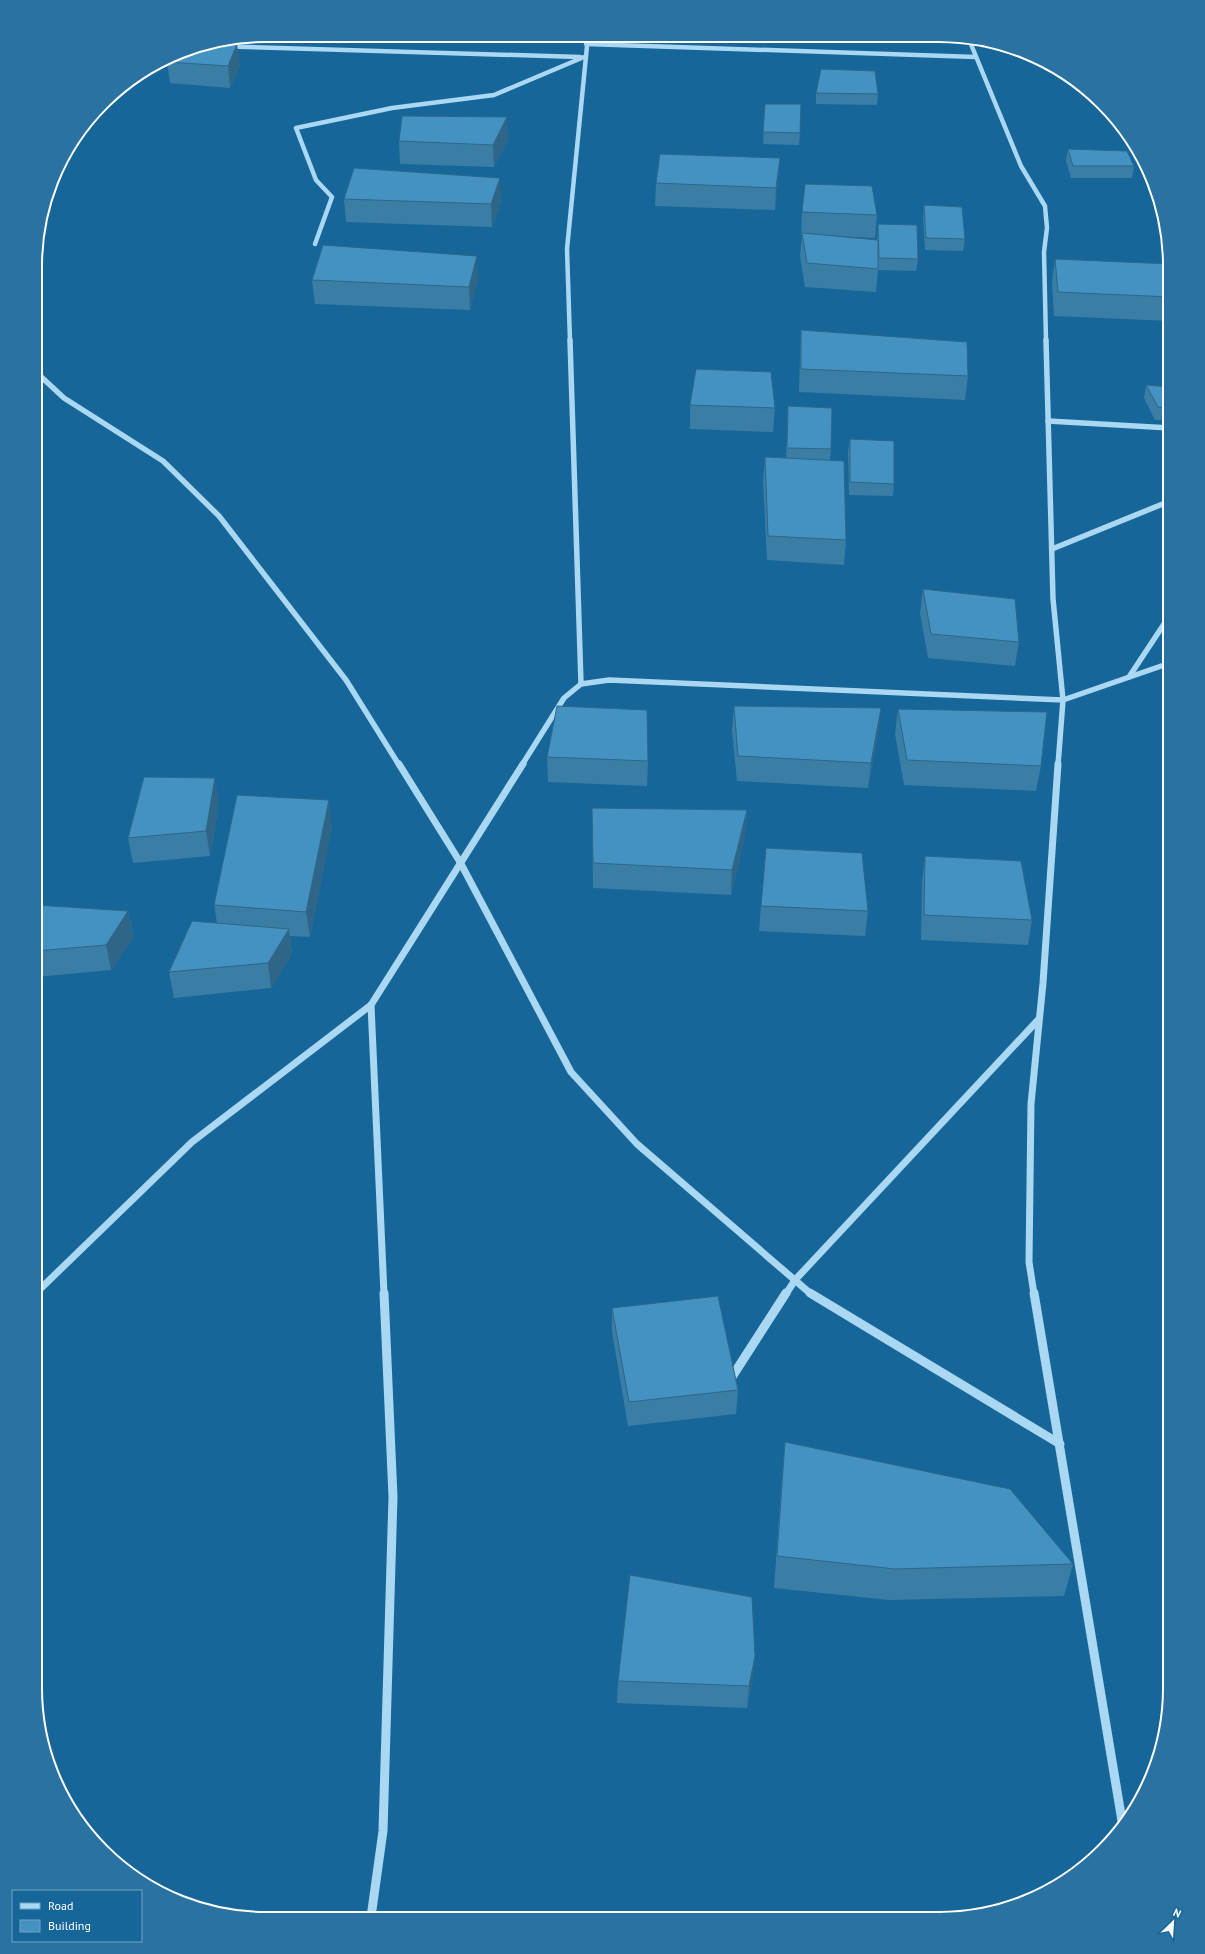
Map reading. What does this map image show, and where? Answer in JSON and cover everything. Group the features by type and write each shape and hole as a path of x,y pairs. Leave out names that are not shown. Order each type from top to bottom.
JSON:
{"street":[{"path":"581,684 567,249 586,44 976,57"},
{"path":"971,44 1021,166 1044,206 1047,228 1044,252 1052,599 1063,700 1031,1104 1029,1262 1121,1817"},
{"path":"221,46 584,57"},
{"path":"315,244 332,197 316,180 296,128 392,108 494,95 584,57"},
{"path":"42,378 64,398 163,461 219,516 346,680 460,862 571,1072 637,1144 812,1295 1060,1444"},
{"path":"1048,422 1163,428"},
{"path":"1052,549 1163,504"},
{"path":"1129,677 1163,626"},
{"path":"42,1287 192,1142 371,1005 564,698 581,684 609,680 1063,700 1163,665"},
{"path":"371,1005 393,1497 383,1831 372,1912"},
{"path":"726,1385 795,1280 1039,1018"}],"building":[{"path":"237,44 228,66 173,62 194,54 222,46"},
{"path":"821,69 875,71 878,94 816,93"},
{"path":"765,104 801,104 800,133 763,132"},
{"path":"402,116 507,117 493,145 399,141"},
{"path":"1068,149 1127,151 1134,166 1073,166"},
{"path":"660,154 780,158 776,188 656,183"},
{"path":"354,168 500,178 491,204 344,199"},
{"path":"805,184 872,186 877,215 802,212"},
{"path":"924,205 962,207 965,239 926,238"},
{"path":"878,224 917,225 918,259 879,258"},
{"path":"802,233 878,240 878,269 807,263"},
{"path":"323,245 477,256 469,287 312,280"},
{"path":"1055,259 1163,264 1163,297 1058,292"},
{"path":"801,330 967,342 968,376 801,369"},
{"path":"696,369 771,372 775,408 690,405"},
{"path":"1146,385 1163,386 1163,407 1158,407"},
{"path":"788,406 832,408 831,449 787,448"},
{"path":"850,439 894,441 894,484 850,482"},
{"path":"765,457 844,461 846,540 768,536"},
{"path":"923,589 1015,599 1019,642 931,634"},
{"path":"557,706 647,710 648,761 547,757"},
{"path":"734,706 881,708 871,763 738,756"},
{"path":"898,709 1047,712 1041,766 907,760"},
{"path":"144,777 215,778 206,831 128,838"},
{"path":"237,795 329,800 306,912 214,905"},
{"path":"592,808 747,810 732,870 593,863"},
{"path":"766,848 862,853 868,911 761,906"},
{"path":"925,856 1021,861 1032,920 924,915"},
{"path":"42,905 128,911 106,945 42,950"},
{"path":"192,921 289,929 268,963 169,972"},
{"path":"718,1296 738,1390 629,1402 612,1308"},
{"path":"785,1442 1010,1489 1073,1564 895,1569 777,1556"},
{"path":"630,1575 752,1597 755,1656 749,1686 618,1681"}]}
